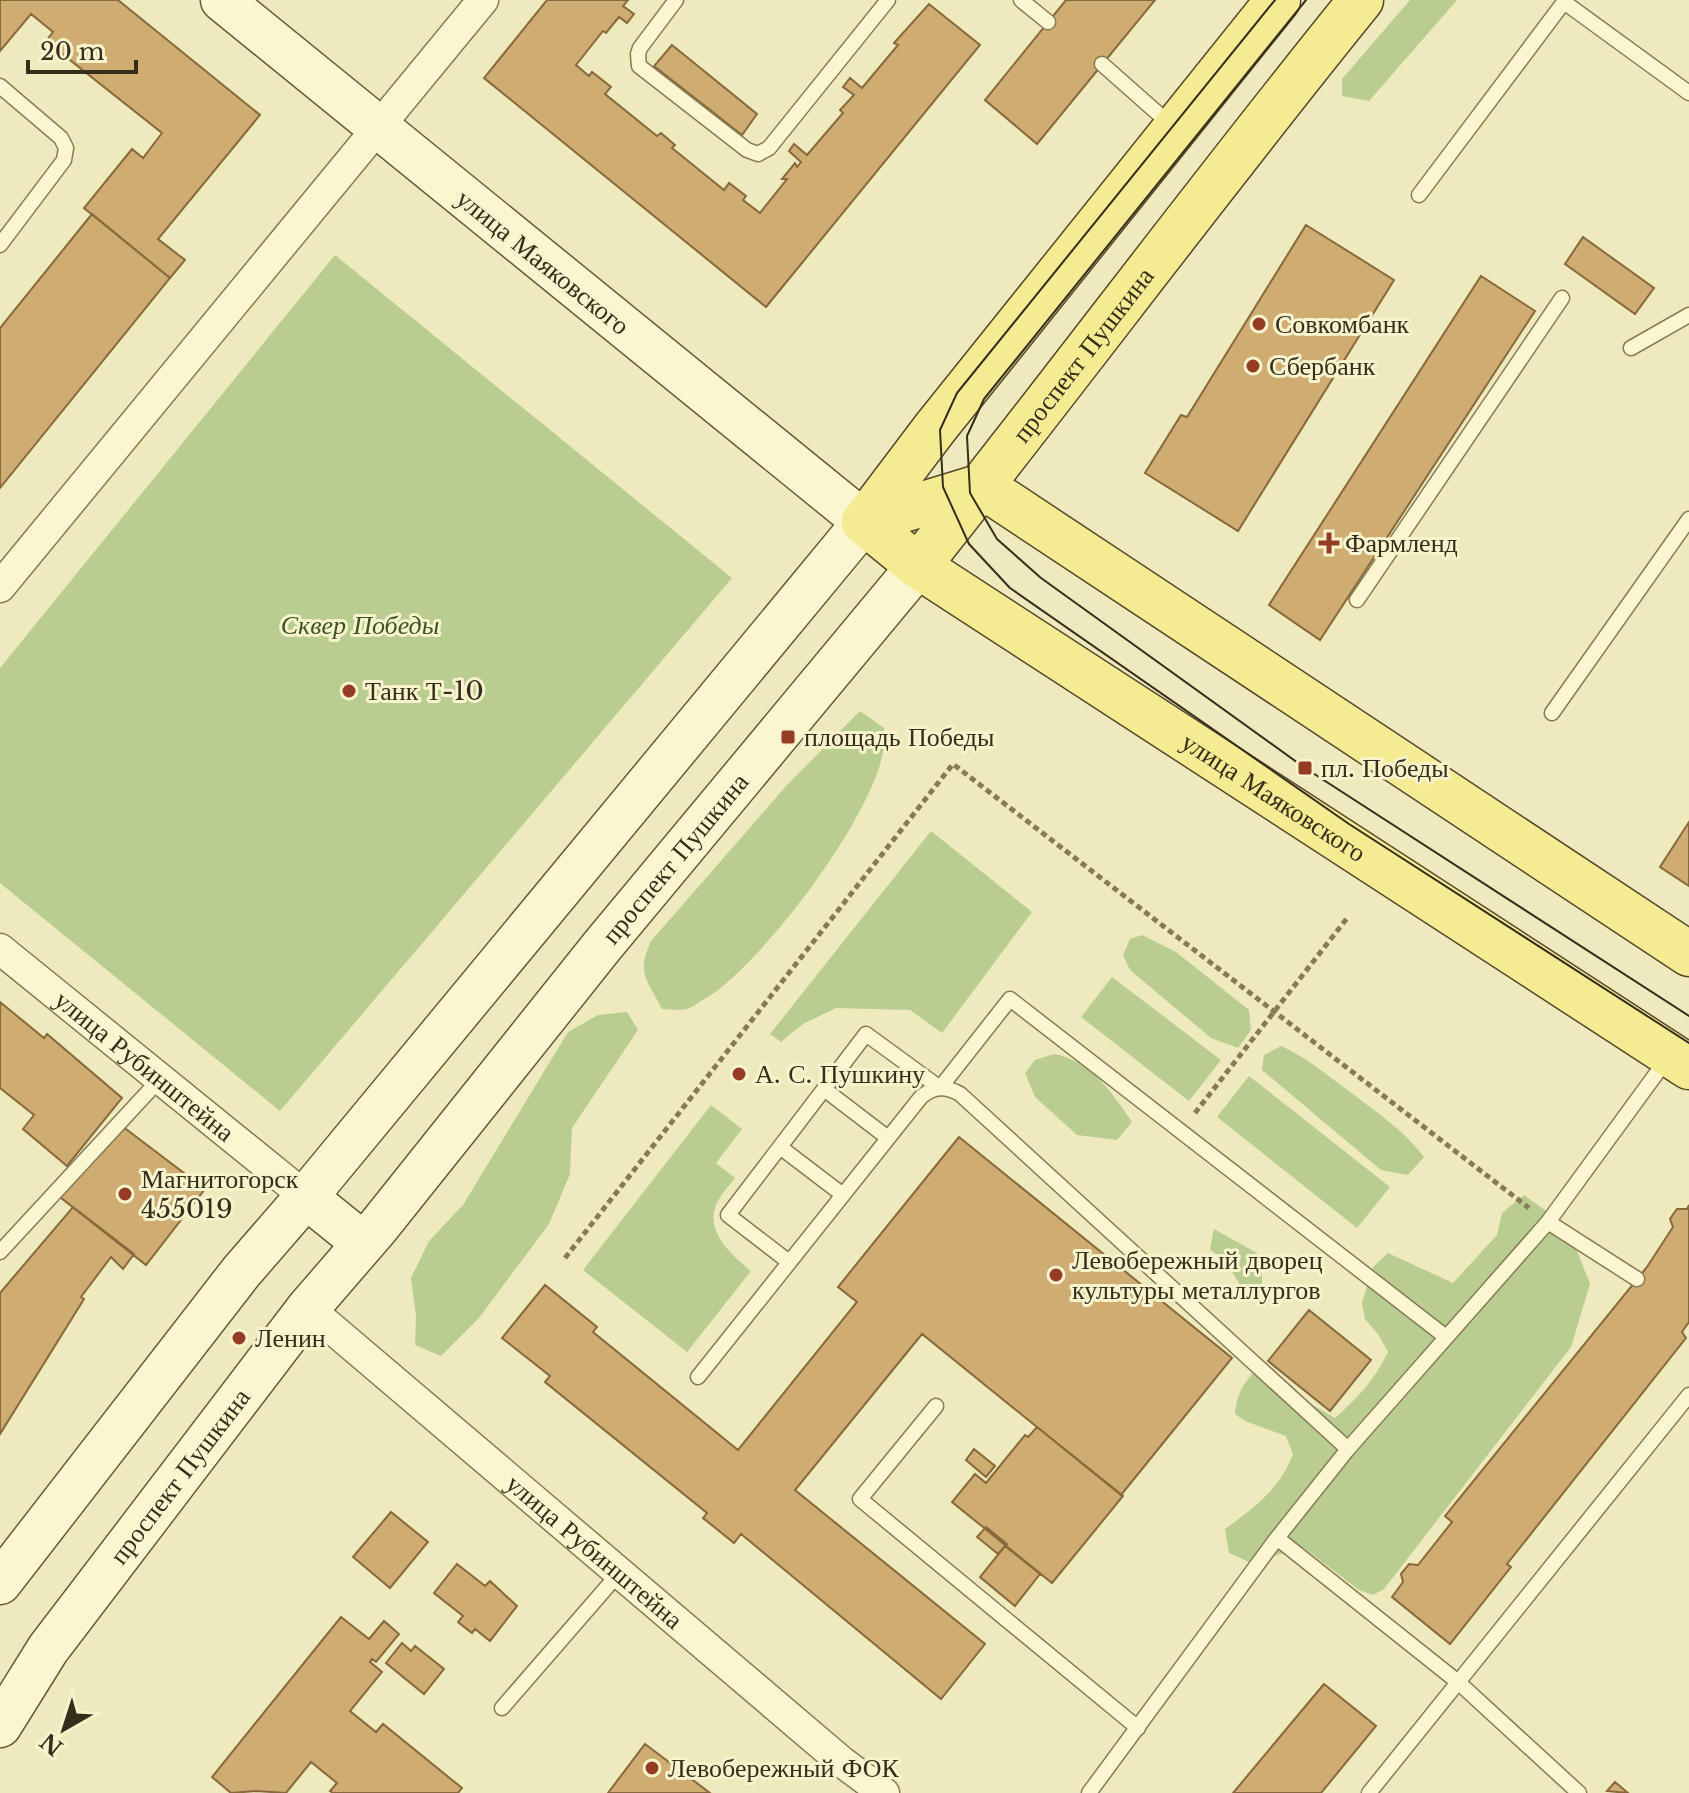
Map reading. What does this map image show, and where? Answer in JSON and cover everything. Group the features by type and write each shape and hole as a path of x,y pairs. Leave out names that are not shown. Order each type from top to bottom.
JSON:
{"main road":[{"name":"улица Маяковского","path":"222,0 918,566 1679,1061"},
{"path":"0,1583 241,1272 864,522 935,428 1278,0"},
{"name":"проспект Пушкина","path":"0,1726 48,1649 308,1308 603,945 918,566 1361,0"},
{"path":"864,522 982,486 1689,954"},
{"name":"улица Рубинштейна","path":"306,1197 363,1243"}],"street":[{"path":"0,587 483,0"},
{"name":"улица Рубинштейна","path":"0,949 306,1197"},
{"name":"улица Рубинштейна","path":"308,1308 842,1762 884,1793"}],"lane":[{"path":"676,0 640,48 639,66 747,150 758,154 769,148 888,0"},
{"path":"1021,0 1048,22"},
{"path":"1419,195 1564,2 1689,93"},
{"path":"1102,64 1174,128"},
{"path":"0,86 61,138 66,148 64,160 0,245"},
{"path":"1357,600 1562,298"},
{"path":"1631,348 1689,315"},
{"path":"1552,713 1689,519"},
{"path":"940,1088 1010,999 1446,1337"},
{"path":"789,1262 728,1215 866,1034 940,1088"},
{"path":"1089,1793 1277,1538 1348,1449 1548,1222 1679,1061"},
{"path":"0,1252 160,1079"},
{"path":"824,1089 888,1138"},
{"path":"698,1377 921,1097 930,1090 951,1089 1348,1449"},
{"path":"780,1147 843,1195"},
{"path":"1548,1222 1637,1279"},
{"path":"1369,1793 1689,1395"},
{"path":"936,1406 860,1499 1138,1728"},
{"path":"1277,1538 1458,1682 1579,1793"},
{"path":"502,1708 620,1572"}],"path":[{"path":"565,1258 953,764 1548,1222"},
{"path":"1180,1132 1348,917"}],"green space":[{"path":"1410,0 1457,0 1369,101 1342,96 1342,79"},
{"name":"Сквер Победы","path":"335,255 732,578 280,1111 0,883 0,668"},
{"path":"860,711 884,728 884,749 859,813 837,849 785,921 731,979 690,1008 662,1009 645,976 644,961 651,941 787,785"},
{"path":"931,831 1032,912 942,1033 910,1010 836,1008 803,1024 781,1042 770,1034"},
{"path":"1142,935 1176,952 1249,1010 1251,1030 1238,1048 1211,1038 1130,970 1123,955 1130,939"},
{"path":"1112,977 1221,1060 1189,1101 1081,1017"},
{"path":"627,1012 638,1030 572,1128 570,1174 549,1224 479,1318 441,1356 415,1345 416,1316 411,1278 429,1241 463,1205 568,1032 598,1015"},
{"path":"1281,1046 1316,1067 1408,1138 1424,1157 1408,1175 1381,1170 1262,1070 1264,1055"},
{"path":"1054,1054 1090,1071 1117,1100 1132,1122 1117,1140 1077,1135 1035,1097 1025,1073 1035,1060"},
{"path":"1249,1076 1390,1187 1357,1228 1217,1117"},
{"path":"711,1105 742,1129 716,1163 735,1178 714,1210 714,1220 727,1249 751,1271 687,1352 583,1270"},
{"path":"1524,1195 1560,1221 1577,1251 1590,1284 1571,1347 1384,1589 1373,1595 1359,1590 1304,1548 1249,1562 1229,1553 1225,1529 1273,1488 1293,1454 1286,1436 1245,1421 1235,1414 1240,1393 1250,1376 1261,1365 1306,1401 1335,1418 1365,1388 1388,1352 1365,1319 1362,1303 1373,1267 1388,1253 1453,1283 1497,1235 1502,1213"},
{"path":"1214,1229 1257,1253 1262,1261 1262,1285 1240,1285 1228,1265 1210,1249"}],"building":[{"path":"0,0 118,0 260,115 158,239 185,260 170,278 84,208 132,149 143,158 162,133 46,41 53,32 31,14 0,51"},
{"path":"547,0 628,0 623,6 634,14 627,23 619,17 606,33 603,31 576,65 589,76 592,72 611,87 605,94 657,136 661,133 675,145 672,148 724,190 729,183 746,196 743,200 760,213 787,179 782,179 795,163 797,167 801,162 789,151 794,144 807,155 843,113 840,110 854,95 843,87 850,78 862,88 898,45 894,43 929,4 980,45 766,307 484,78"},
{"path":"1066,0 1155,0 1037,144 985,100"},
{"path":"672,45 757,114 742,135 654,66"},
{"path":"92,214 170,278 0,488 0,328"},
{"path":"1306,225 1394,280 1238,531 1145,473 1181,415 1187,417"},
{"path":"1583,237 1654,288 1635,314 1565,264"},
{"path":"1481,276 1535,311 1320,640 1269,605"},
{"path":"1689,822 1689,886 1660,867"},
{"path":"0,1002 44,1038 47,1034 122,1098 67,1166 23,1129 34,1115 0,1088"},
{"path":"122,1126 205,1189 146,1265 60,1197"},
{"path":"959,1137 1232,1358 1121,1495 922,1334 795,1490 985,1644 941,1699 741,1534 734,1543 703,1518 707,1513 545,1382 550,1376 502,1338 545,1285 597,1327 593,1332 738,1450 857,1302 838,1287"},
{"path":"1689,1205 1689,1322 1682,1332 1686,1338 1507,1564 1511,1567 1450,1644 1392,1597 1403,1582 1401,1574 1409,1564 1418,1565 1452,1522 1445,1516 1647,1267 1673,1227 1670,1219 1677,1209 1687,1209"},
{"path":"73,1207 134,1254 123,1269 111,1257 81,1297 84,1299 0,1434 0,1293"},
{"path":"1309,1310 1371,1360 1330,1411 1268,1361"},
{"path":"1037,1427 1123,1496 1052,1583 952,1502 975,1474 986,1483 1025,1435 1028,1437"},
{"path":"974,1449 995,1466 986,1477 966,1460"},
{"path":"391,1512 428,1542 390,1588 353,1557"},
{"path":"986,1527 1007,1544 998,1554 977,1537"},
{"path":"1005,1546 1040,1574 1015,1606 980,1577"},
{"path":"457,1564 485,1586 490,1581 517,1606 490,1641 475,1629 472,1633 458,1622 463,1616 434,1593"},
{"path":"341,1617 369,1639 384,1621 399,1634 376,1662 372,1659 370,1662 382,1672 350,1711 376,1732 383,1724 462,1788 458,1793 333,1793 330,1791 337,1783 311,1762 286,1793 231,1793 212,1777"},
{"path":"402,1643 411,1651 415,1646 444,1669 424,1694 386,1663"},
{"path":"1324,1684 1376,1726 1321,1793 1233,1793"},
{"name":"Левобережный ФОК","path":"645,1744 710,1793 608,1793"},
{"path":"1615,1782 1628,1793 1607,1791"}],"tram line":[{"path":"1275,0 957,393 940,430 943,487 969,544 1010,588 1349,824 1689,1043"},
{"path":"1306,0 984,399 967,436 970,493 997,539 1041,578 1305,768 1689,1016"}],"place":[{"name":"Совкомбанк","path":"1259,324"},
{"name":"Сбербанк","path":"1253,366"},
{"name":"Фармленд","path":"1329,543"},
{"name":"Танк Т-10","path":"349,691"},
{"name":"площадь Победы","path":"788,737"},
{"name":"пл. Победы","path":"1305,768"},
{"name":"А. С. Пушкину","path":"739,1074"},
{"name":"Магнитогорск 455019","path":"125,1194"},
{"name":"Левобережный дворец культуры металлургов","path":"1056,1275"},
{"name":"Ленин","path":"239,1338"},
{"name":"Левобережный ФОК","path":"652,1768"}]}
